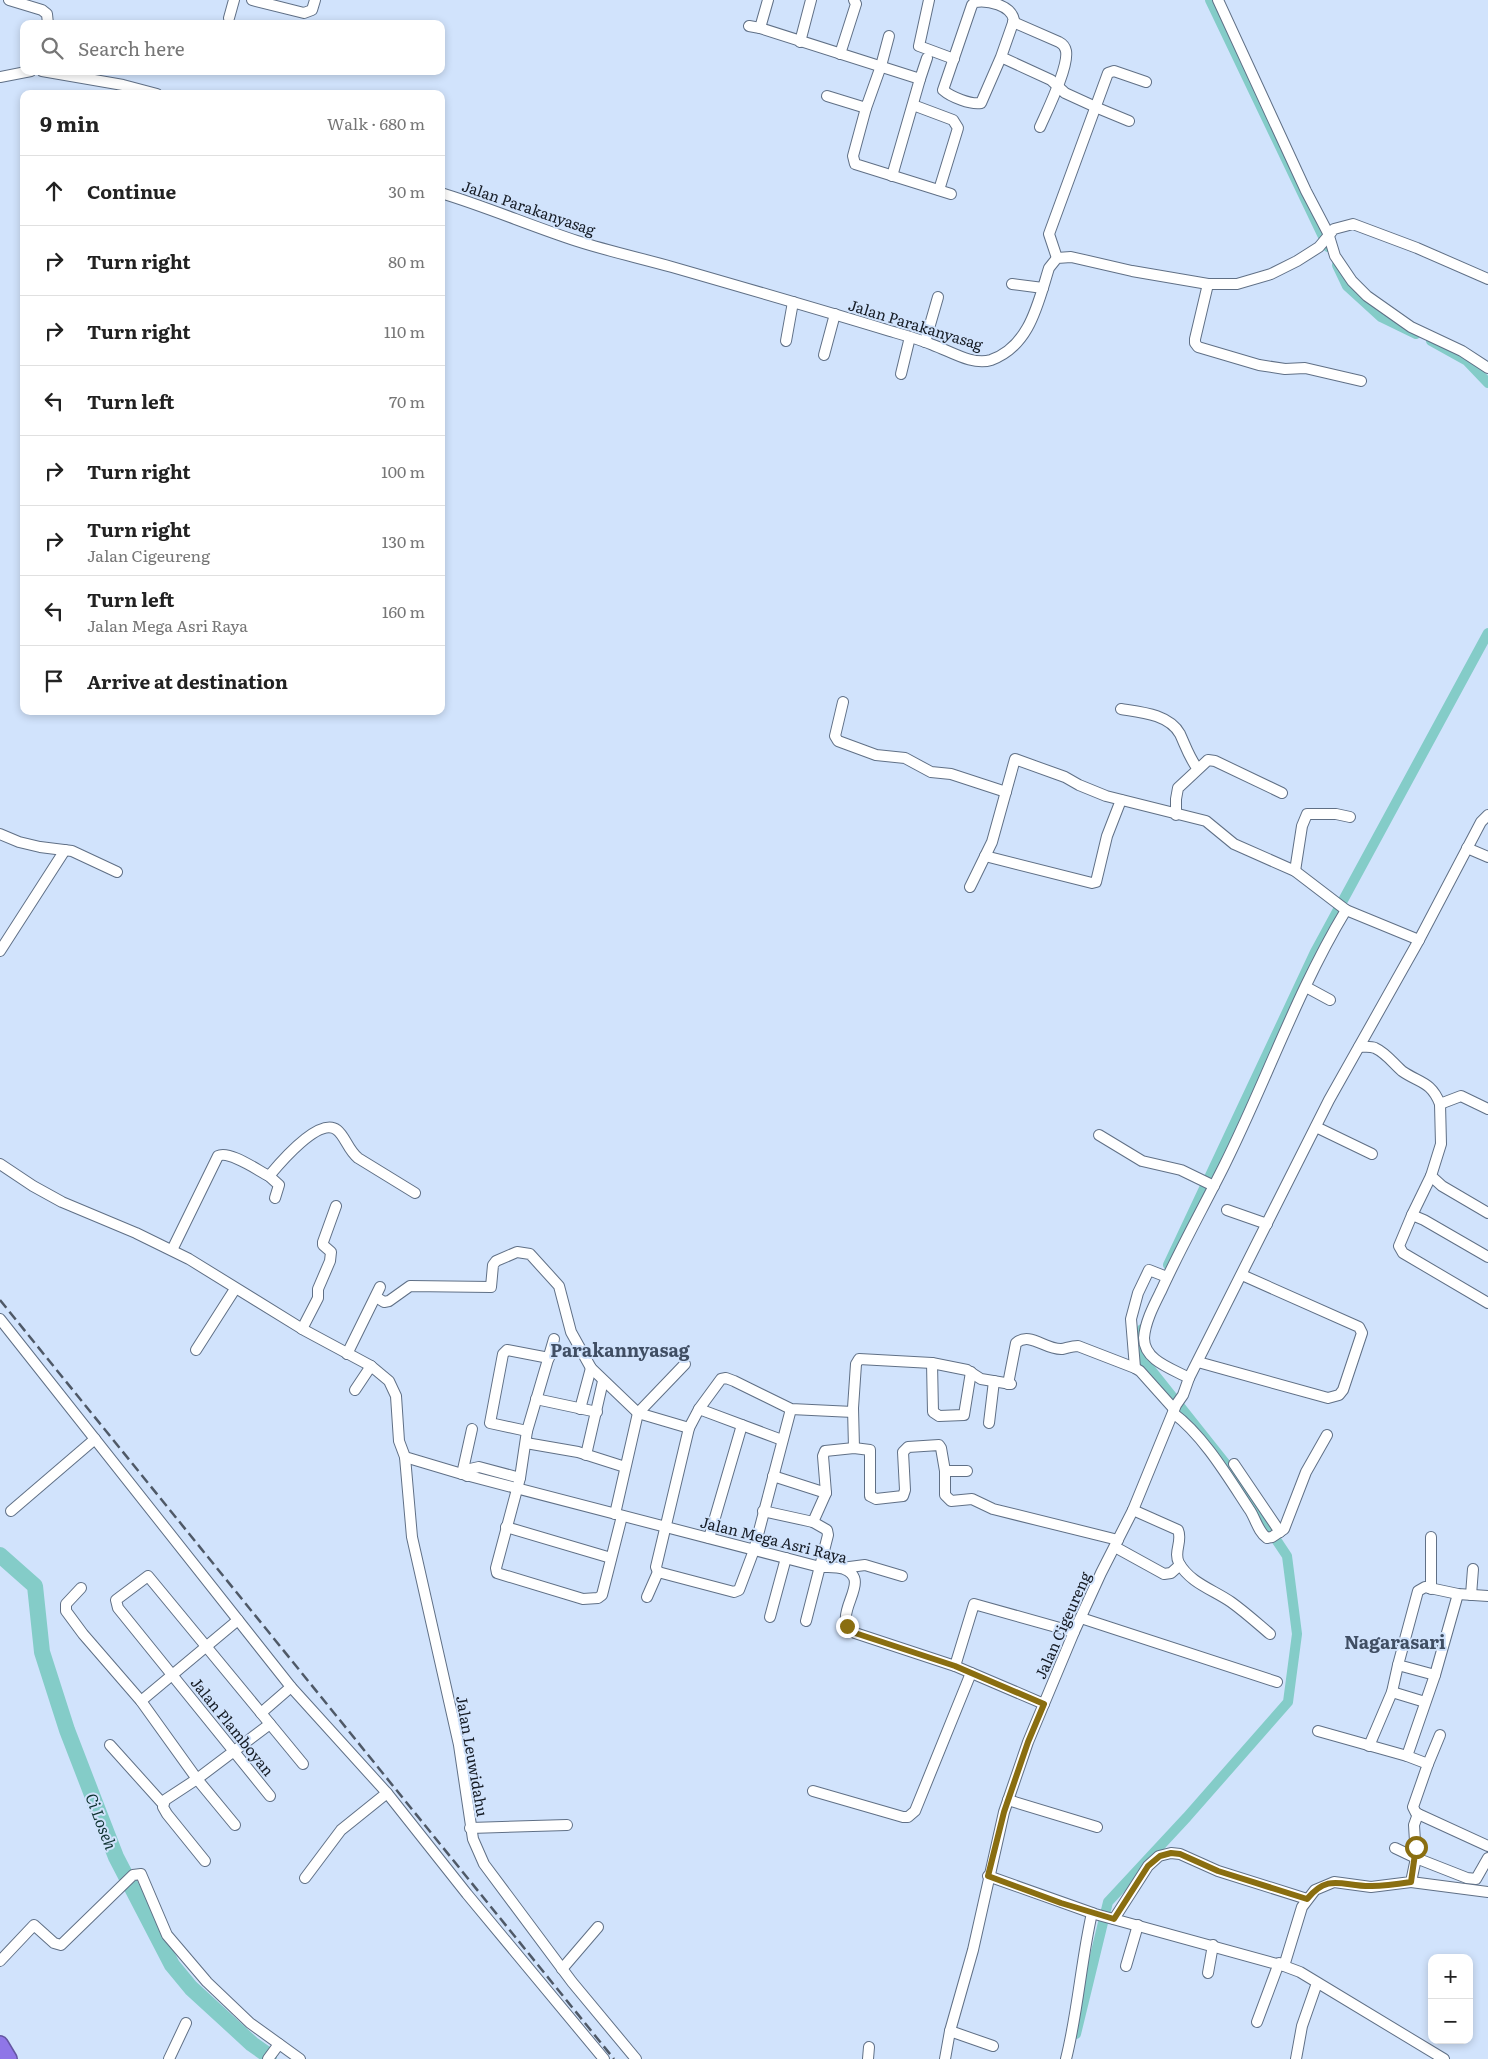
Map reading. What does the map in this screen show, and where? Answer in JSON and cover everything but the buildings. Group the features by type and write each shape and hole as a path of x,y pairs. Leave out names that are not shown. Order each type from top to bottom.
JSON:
{"highway":[{"path":"0,2044 9,2059"}],"street":[{"path":"0,4 7,0 42,10 47,14 48,20"},
{"path":"229,18 234,0"},
{"path":"252,0 275,3 304,13 312,10 315,0"},
{"path":"760,28 768,0"},
{"path":"800,42 812,0"},
{"path":"840,54 856,4 854,0"},
{"path":"929,0 919,46 954,59"},
{"path":"1218,0 1341,267 1367,296 1411,327 1462,351 1488,368"},
{"path":"987,1 1005,7 1013,15 1013,22 1001,57 983,102 978,104 950,95 944,90 954,59 972,5 975,2 987,1"},
{"path":"1013,22 1064,45 1066,54 1058,84 1040,127"},
{"path":"749,26 920,79"},
{"path":"889,36 881,66 866,108 853,161 855,164 952,194"},
{"path":"1001,57 1058,84 1066,93 1129,121"},
{"path":"892,176 927,58"},
{"path":"1146,82 1120,72 1110,71 1049,234 1057,258 1081,258 1132,271 1208,284 1237,284 1252,281 1296,261 1319,247 1327,235 1334,229 1345,225 1360,226 1417,248 1488,280"},
{"path":"0,77 20,73"},
{"path":"64,75 140,90"},
{"path":"827,96 866,108"},
{"path":"913,105 957,123 958,128 939,190"},
{"name":"Jalan Parakanyasag","path":"445,194 490,208 577,241 836,314 925,342 963,357 983,361 1002,354 1024,334 1032,320 1049,268 1057,258"},
{"path":"1012,284 1043,288"},
{"path":"1208,284 1195,339 1198,347 1259,365 1285,369 1305,368 1361,381"},
{"path":"925,342 938,297"},
{"path":"786,341 793,302"},
{"path":"824,355 836,314"},
{"path":"901,374 910,337"},
{"path":"843,702 835,736 838,741 881,756 905,758 932,772 949,774 1006,792"},
{"path":"1121,709 1159,716 1176,729 1197,768"},
{"path":"970,887 999,821 1015,759 1065,776 1090,790 1176,815 1206,821 1234,844 1295,871 1342,907 1419,940"},
{"path":"1176,815 1178,788 1197,768 1211,760 1282,793"},
{"path":"985,856 1092,883 1096,882 1107,836 1121,800"},
{"path":"1295,871 1302,826 1307,814 1336,814 1350,817"},
{"name":"Jalan Cigeureng","path":"945,2059 950,2031 973,1950 988,1876 1008,1800 1044,1704 1074,1632 1133,1510 1174,1409 1316,1127 1419,940 1481,822 1488,815"},
{"path":"0,834 40,848 65,850 83,855 117,872"},
{"path":"1467,848 1488,856"},
{"path":"0,951 65,850"},
{"path":"1190,1378 1155,1359 1148,1353 1144,1338 1146,1328 1166,1276 1212,1185 1342,907"},
{"path":"1306,987 1330,1000"},
{"path":"1359,1047 1373,1046 1400,1069 1425,1083 1436,1095 1440,1104 1441,1144 1431,1176 1399,1246 1403,1253 1488,1303"},
{"path":"1440,1104 1461,1096 1488,1109"},
{"path":"1316,1127 1372,1154"},
{"path":"269,1176 304,1140 316,1132 331,1128 337,1130 352,1153 358,1158 415,1193"},
{"path":"1099,1135 1142,1161 1181,1170 1212,1185"},
{"path":"172,1250 218,1156 224,1153 230,1155 269,1176 279,1185 275,1198"},
{"name":"Jalan Leuwidahu","path":"0,1164 33,1186 62,1202 172,1250 302,1329 370,1366 389,1381 396,1396 399,1441 405,1457 412,1537 459,1745 469,1807 470,1828 475,1846 484,1864 562,1970 636,2059"},
{"path":"1431,1176 1442,1186 1488,1213"},
{"path":"302,1329 318,1298 318,1288 330,1261 331,1252 323,1245 323,1242 336,1206"},
{"path":"1227,1210 1267,1224"},
{"path":"1412,1215 1488,1257"},
{"path":"347,1354 378,1292 384,1302 389,1301 410,1286 491,1287 493,1265 496,1261 517,1252 530,1254 559,1286 570,1332 591,1368 638,1413 689,1428"},
{"path":"1135,1368 1131,1319 1138,1293 1148,1270 1154,1270 1166,1276"},
{"path":"1198,1362 1328,1398 1340,1395 1343,1390 1362,1334 1359,1327 1242,1275"},
{"path":"196,1350 235,1289"},
{"path":"0,1319 291,1687 387,1793 467,1894 604,2059"},
{"path":"854,1448 853,1412 856,1364 858,1359 932,1363 967,1370 981,1379 1010,1384 1016,1343 1027,1338 1062,1349 1068,1346 1078,1346 1140,1371 1174,1409 1229,1479 1251,1511 1263,1535 1267,1538 1277,1534 1286,1525 1306,1472 1327,1434"},
{"path":"554,1339 527,1431 519,1483 496,1568 497,1573 591,1600 602,1595 611,1558 625,1467 638,1413 685,1364"},
{"path":"527,1431 490,1423 503,1354 507,1350 549,1358"},
{"path":"932,1363 933,1412 938,1416 964,1415 971,1372"},
{"path":"355,1390 370,1366"},
{"path":"580,1409 591,1368"},
{"path":"647,1598 658,1572 656,1567 689,1428 721,1379 726,1378 791,1409 853,1412"},
{"path":"586,1455 603,1381"},
{"path":"989,1423 994,1381"},
{"path":"536,1399 597,1412"},
{"path":"700,1409 782,1440"},
{"path":"658,1572 734,1592 739,1590 754,1550 791,1409"},
{"path":"709,1538 742,1425"},
{"path":"464,1475 472,1429"},
{"path":"11,1511 95,1439"},
{"path":"526,1443 586,1455 625,1467"},
{"path":"813,1522 826,1493 824,1453 832,1449 868,1449 871,1452 870,1496 874,1499 903,1496 905,1490 903,1452 908,1447 939,1445 944,1471 945,1495 951,1501 972,1499 993,1509 1095,1533 1116,1543 1164,1574 1171,1574 1180,1565"},
{"name":"Jalan Mega Asri Raya","path":"405,1457 464,1475 519,1483 618,1515 820,1567 842,1568 850,1573 854,1579 854,1593 848,1604 846,1617 849,1630 955,1666 1044,1704"},
{"path":"1234,1464 1277,1534"},
{"path":"944,1471 968,1471"},
{"path":"773,1476 826,1493"},
{"path":"1133,1510 1178,1530 1179,1538 1176,1553 1180,1565 1205,1587 1231,1602 1270,1634"},
{"path":"763,1511 813,1522 825,1528 828,1532 806,1621"},
{"path":"506,1527 611,1558"},
{"path":"1431,1536 1431,1589"},
{"path":"770,1617 786,1558"},
{"path":"842,1568 865,1565 902,1576"},
{"path":"1471,1595 1473,1569"},
{"name":"Jalan Plamboyan","path":"207,1647 148,1576 116,1600 118,1608 270,1796"},
{"path":"1369,1746 1392,1692 1418,1591 1425,1587 1458,1594 1488,1596"},
{"path":"81,1588 66,1604 66,1611 83,1634 141,1701 197,1779 235,1825"},
{"path":"1407,1756 1435,1675 1458,1594"},
{"path":"955,1666 974,1604 1074,1632"},
{"path":"1081,1618 1277,1682"},
{"path":"141,1701 238,1620"},
{"path":"207,1647 303,1764"},
{"path":"1398,1665 1435,1675"},
{"path":"813,1791 903,1817 912,1815 916,1811 971,1673"},
{"path":"261,1713 291,1687"},
{"path":"1392,1692 1425,1702"},
{"path":"163,1804 165,1800 197,1779 270,1724"},
{"path":"1318,1731 1407,1756 1428,1764"},
{"path":"1440,1735 1413,1807 1414,1810 1418,1814 1488,1846"},
{"path":"110,1745 163,1804 167,1814 205,1861"},
{"path":"305,1878 341,1830 387,1793"},
{"path":"1008,1800 1097,1827"},
{"path":"1411,1882 1416,1858 1414,1825 1418,1814"},
{"path":"470,1828 567,1825"},
{"path":"1395,1848 1471,1880 1476,1879 1488,1858"},
{"path":"1111,1918 1148,1866 1160,1856 1171,1853 1180,1854 1218,1871 1307,1899"},
{"path":"0,1961 34,1925 54,1943 60,1945 133,1875 142,1875 163,1928 201,1975 250,2023 300,2059"},
{"path":"988,1876 1094,1913 1282,1964 1444,2059"},
{"path":"1257,2022 1282,1964 1302,1907 1315,1890 1334,1882 1371,1886 1411,1882 1488,1892"},
{"path":"1066,2059 1074,2026 1085,1950 1094,1913"},
{"path":"1126,1966 1138,1925"},
{"path":"562,1970 598,1927"},
{"path":"1208,1973 1213,1946"},
{"path":"1296,2059 1302,2026 1317,1983"},
{"path":"169,2059 186,2023"},
{"path":"950,2031 994,2046"},
{"path":"268,2059 279,2044"},
{"path":"868,2059 869,2047"}],"waterway":[{"path":"1210,0 1328,247"},
{"path":"1337,265 1347,286 1381,317 1416,334"},
{"path":"1431,341 1467,361 1488,383"},
{"path":"1168,1265 1315,952 1488,633"},
{"path":"1076,2034 1108,1902 1187,1817 1288,1702 1297,1634 1287,1556 1226,1464 1137,1352 1142,1329"},
{"name":"Ci Loseh","path":"0,1555 35,1586 42,1652 67,1730 116,1857 172,1965 191,1988 252,2044 269,2056"}],"railway":[{"path":"0,1300 614,2059"}],"district":[{"name":"Parakannyasag","path":"620,1349"},
{"name":"Nagarasari","path":"1395,1641"}],"route":[{"path":"847,1626 849,1630 855,1633 955,1666 1044,1704 1028,1742 1004,1812 988,1876 1061,1903 1114,1919 1132,1892 1141,1874 1160,1856 1171,1853 1180,1854 1218,1871 1307,1899 1315,1890 1334,1882 1371,1886 1411,1882 1416,1858 1416,1847"}]}
